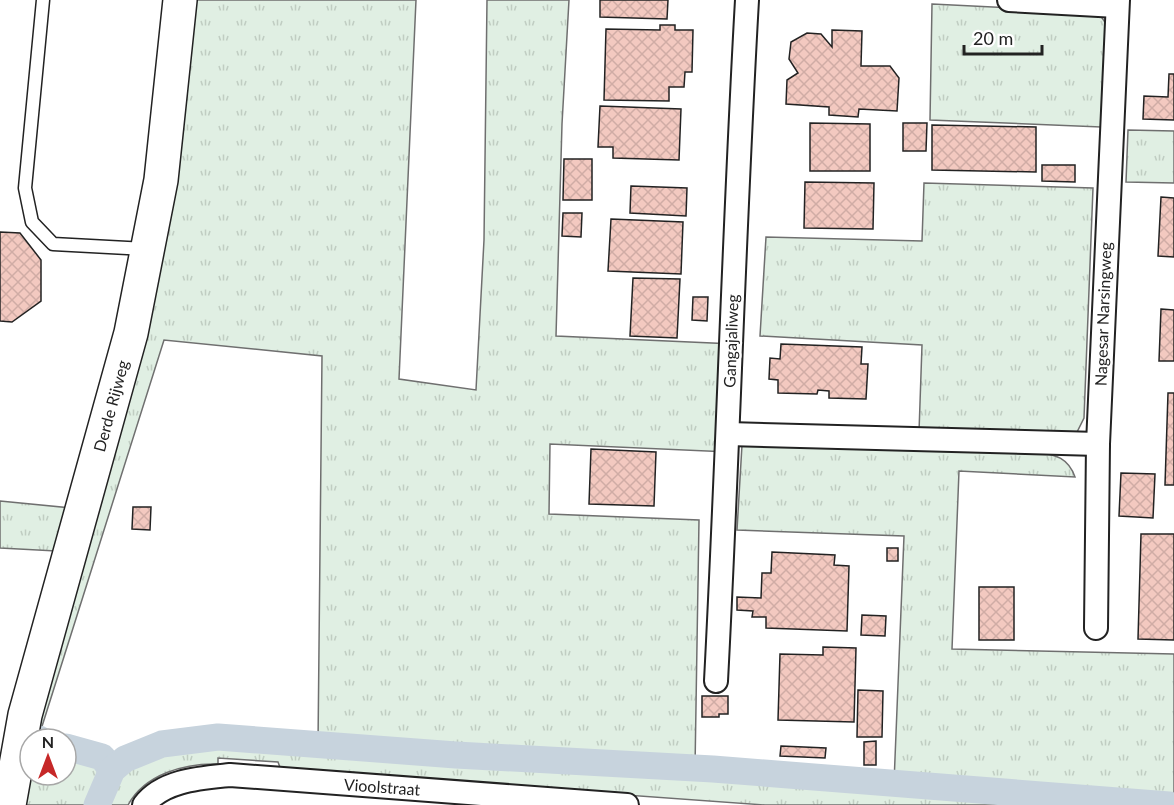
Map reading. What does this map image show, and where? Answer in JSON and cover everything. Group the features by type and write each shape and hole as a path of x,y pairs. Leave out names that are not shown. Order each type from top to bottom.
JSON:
{"street":[{"name":"Derde Rijweg","path":"9,805 25,715 131,333 161,180 180,0"},
{"name":"Gangajaliweg","path":"716,681 737,177 747,0"},
{"path":"1009,0 1117,3"},
{"name":"Nagesar Narsingweg","path":"1096,628 1098,444 1117,3"},
{"path":"728,434 1098,444"},
{"name":"Vioolstraat","path":"144,805 149,798 186,780 230,776 627,805"}],"lane":[{"path":"43,0 25,188 32,222 53,244 147,249"}],"green space":[{"path":"190,0 416,0 399,379 476,390 484,240 487,0 569,0 562,124 556,336 734,344 729,452 550,444 549,514 699,520 695,768 894,783 904,536 737,530 742,445 1036,451 1065,461 1075,477 959,471 952,649 1174,654 1174,805 765,805 281,770 278,762 218,758 218,764 180,768 155,778 135,794 128,805 20,805 26,787 78,787 78,750 102,757 112,770 135,755 159,745 185,741 211,739 318,744 322,356 164,340 42,727 38,727 37,715"},
{"path":"932,4 1092,12 1100,15 1107,25 1101,127 930,120"},
{"path":"1128,130 1174,131 1174,183 1126,182"},
{"path":"924,183 1093,188 1084,418 1077,432 1060,437 919,432 922,345 760,336 766,237 922,241"},
{"path":"0,501 71,508 56,551 0,548"}],"building":[{"path":"600,0 668,0 667,19 600,17"},
{"path":"660,25 675,25 675,30 693,30 692,72 685,72 684,87 669,87 669,101 604,100 606,29 660,30"},
{"path":"832,30 862,31 861,66 890,66 899,78 897,111 859,109 858,117 829,115 829,107 786,104 787,80 798,73 789,59 791,42 807,33 821,34 832,47"},
{"path":"1169,74 1174,74 1174,120 1143,119 1144,96 1168,97"},
{"path":"600,106 681,109 679,160 613,158 613,147 598,147"},
{"path":"810,123 870,124 870,171 810,171"},
{"path":"903,123 927,123 926,151 903,151"},
{"path":"932,125 1036,127 1036,172 932,170"},
{"path":"564,159 592,159 592,200 563,200"},
{"path":"1042,165 1075,165 1075,182 1042,181"},
{"path":"805,182 874,183 873,229 804,228"},
{"path":"631,186 687,188 686,216 630,213"},
{"path":"1161,197 1174,198 1174,257 1158,256"},
{"path":"563,213 582,213 581,237 562,236"},
{"path":"611,219 683,222 681,274 608,271"},
{"path":"0,232 20,233 41,260 41,301 12,322 0,321"},
{"path":"633,278 680,279 677,338 630,336"},
{"path":"693,297 708,297 707,321 692,320"},
{"path":"1161,309 1174,310 1174,361 1159,361"},
{"path":"781,344 862,347 861,364 868,364 866,399 829,398 829,391 818,390 817,394 778,393 778,380 769,379 770,358 780,359"},
{"path":"1168,393 1174,393 1174,485 1165,485"},
{"path":"591,449 656,452 654,506 589,504"},
{"path":"1121,473 1155,474 1153,518 1119,516"},
{"path":"133,507 151,507 150,530 132,529"},
{"path":"1141,534 1174,534 1174,640 1138,639"},
{"path":"887,548 898,548 898,561 887,561"},
{"path":"772,552 835,555 834,565 849,566 847,631 766,628 766,617 752,617 753,611 737,610 737,597 761,598 762,573 771,573"},
{"path":"979,587 1014,587 1014,640 979,640"},
{"path":"862,615 886,616 885,636 861,635"},
{"path":"823,647 856,648 854,722 778,720 780,654 823,655"},
{"path":"858,690 883,691 882,737 857,737"},
{"path":"702,696 728,696 728,714 719,714 719,717 702,717"},
{"path":"876,741 876,765 864,765 864,742"},
{"path":"781,746 826,748 825,758 780,756"}],"waterway":[{"path":"97,805 112,770 125,759 162,744 218,737 456,755 713,769 1169,805"},
{"path":"78,750 102,757 112,770"}]}
